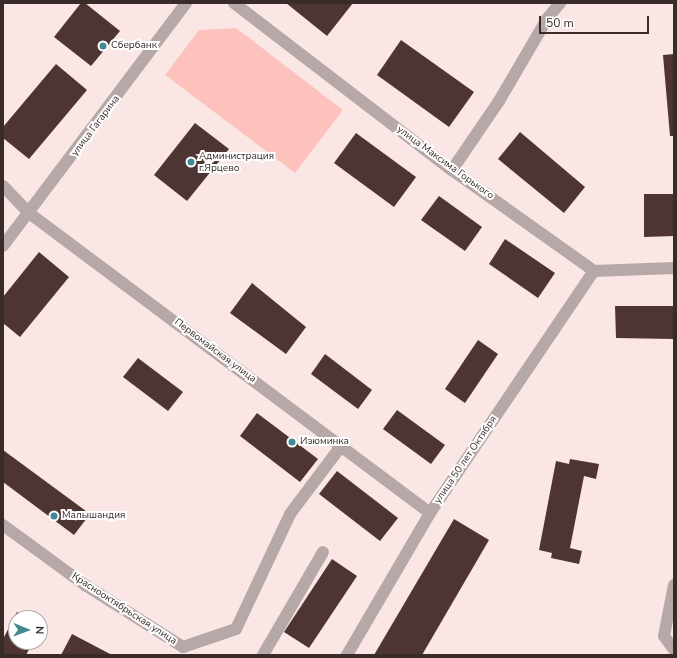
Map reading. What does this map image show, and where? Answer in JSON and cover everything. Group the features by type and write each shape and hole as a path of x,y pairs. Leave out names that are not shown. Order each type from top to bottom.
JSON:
{"street":[{"name":"улица Гагарина","path":"3,246 186,3"},
{"name":"улица Максима Горького","path":"234,3 452,170 594,271"},
{"path":"452,170 499,101 547,19 560,3"},
{"name":"Первомайская улица","path":"3,186 29,213 430,513"},
{"path":"594,271 674,268"},
{"name":"улица 50 лет Октября","path":"347,655 430,513 594,271"},
{"name":"Краснооктябрьская улица","path":"3,525 85,585 182,651 236,629 290,514 341,446"},
{"path":"263,655 323,552"},
{"path":"674,585 664,636 674,650"}],"shaded area":[{"path":"236,28 343,110 295,173 165,75 199,30"}],"building":[{"path":"81,3 85,3 120,31 91,66 54,37"},
{"path":"286,3 353,3 327,36"},
{"path":"401,40 474,92 449,127 377,75"},
{"path":"674,54 674,136 670,136 663,55"},
{"path":"56,64 87,90 29,159 3,138 3,127"},
{"name":"Администрация г.Ярцево","path":"195,123 229,149 187,201 154,175"},
{"path":"520,132 585,187 564,213 498,159"},
{"path":"356,133 416,177 394,207 334,163"},
{"path":"644,194 674,194 674,236 644,237"},
{"path":"439,196 482,227 465,251 421,220"},
{"path":"505,239 555,273 538,298 489,264"},
{"path":"39,252 69,277 20,337 3,323 3,297"},
{"path":"252,283 306,327 286,354 230,313"},
{"path":"615,306 674,306 674,339 616,338"},
{"path":"478,340 498,354 465,403 445,389"},
{"path":"325,354 372,390 358,409 311,374"},
{"path":"138,358 183,392 168,411 123,377"},
{"path":"397,410 445,445 431,464 383,429"},
{"path":"257,413 318,459 300,482 240,436"},
{"path":"3,450 90,514 74,535 3,482"},
{"path":"570,459 599,464 596,479 584,476 570,548 582,551 579,564 551,558 552,553 539,550 556,461 569,464"},
{"path":"337,471 398,518 380,541 319,494"},
{"path":"454,519 489,540 422,655 374,655"},
{"path":"332,559 357,576 309,648 284,632"},
{"path":"8,629 8,650 29,650 26,655 3,655 3,639"},
{"path":"72,634 112,655 61,655"}],"place":[{"name":"Сбербанк","path":"103,46"},
{"name":"Администрация г.Ярцево","path":"191,162"},
{"name":"Изюминка","path":"292,442"},
{"name":"Малышандия","path":"54,516"}]}
